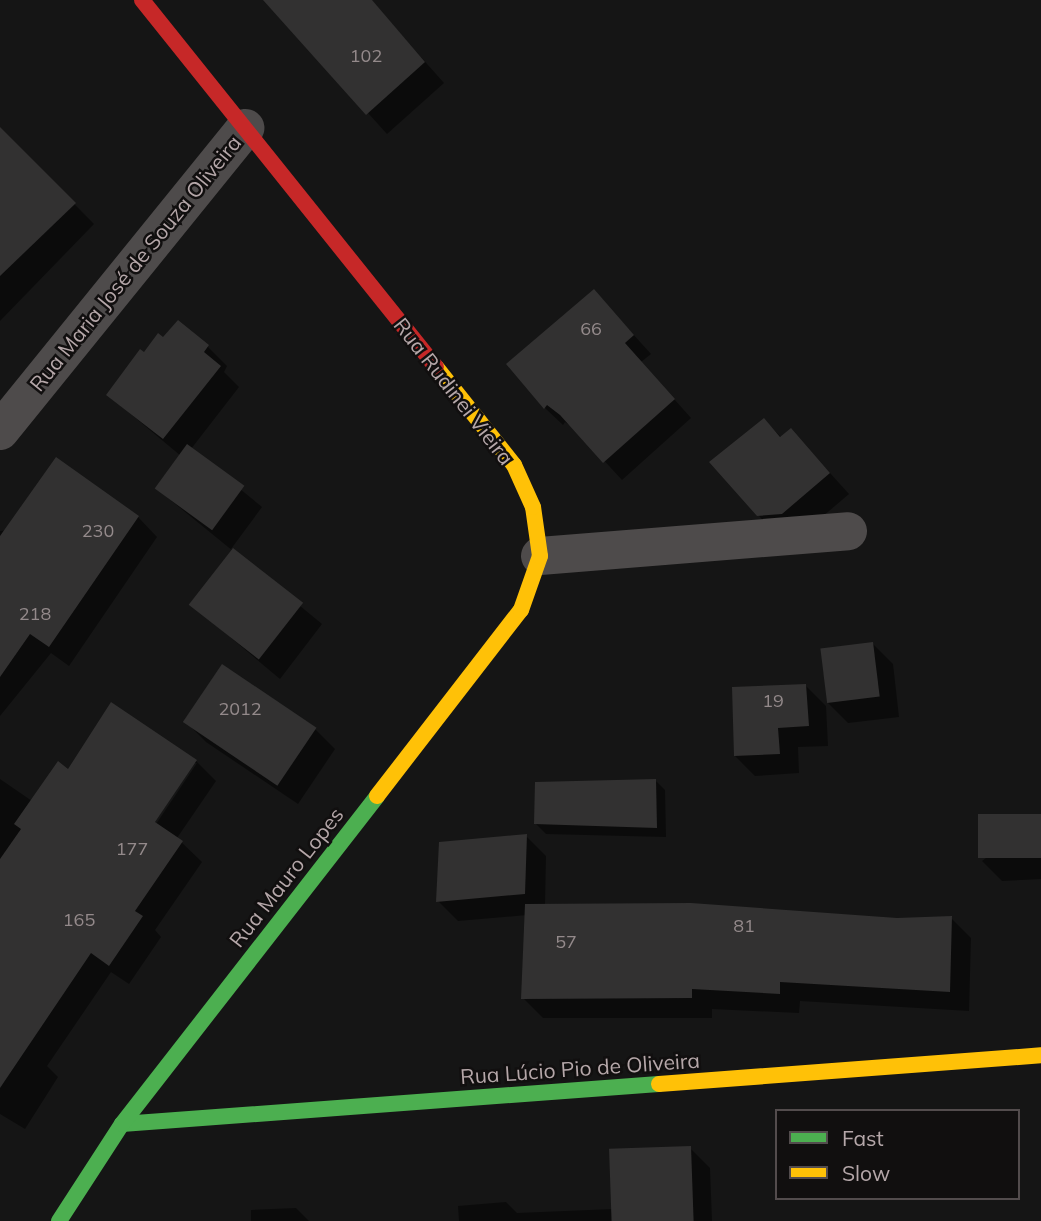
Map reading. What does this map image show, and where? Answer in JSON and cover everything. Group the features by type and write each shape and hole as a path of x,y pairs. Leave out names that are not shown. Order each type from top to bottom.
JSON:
{"street":[{"name":"Rua Rudinei Vieira","path":"142,0 514,465 533,507 540,556"},
{"name":"Rua Maria José de Souza Oliveira","path":"0,431 245,128"},
{"path":"540,556 848,531"},
{"name":"Rua Mauro Lopes","path":"59,1221 122,1124 521,610 540,556"},
{"name":"Rua Lúcio Pio de Oliveira","path":"122,1124 1041,1055"}],"building":[{"path":"263,0 372,0 425,62 366,115"},
{"path":"0,127 76,203 0,276"},
{"path":"594,289 634,335 625,343 675,399 603,463 560,415 547,405 544,409 506,364"},
{"path":"178,320 209,345 204,352 221,366 163,439 106,395 140,349 144,352 158,333 163,337"},
{"path":"764,418 780,437 791,428 830,473 782,514 757,516 709,462"},
{"path":"187,444 244,486 212,530 155,488"},
{"path":"56,457 139,516 49,647 30,634 0,677 0,536"},
{"path":"233,548 303,603 259,660 189,605"},
{"path":"873,642 880,697 827,703 820,648"},
{"path":"222,664 317,728 277,786 183,722"},
{"path":"806,684 809,726 778,728 780,754 734,756 732,687"},
{"path":"111,702 197,760 155,822 183,841 135,911 143,916 109,966 91,953 0,1088 0,859 21,829 14,824 58,761 68,769"},
{"path":"656,779 657,828 534,824 535,782"},
{"path":"978,814 1041,814 1041,858 978,858"},
{"path":"527,834 525,894 436,902 439,842"},
{"path":"691,903 897,918 952,916 950,992 780,982 780,994 692,989 692,998 521,999 525,904"},
{"path":"691,1146 694,1221 612,1221 609,1149"}],"traffic: fast":[{"path":"59,1221 122,1124 377,796"},
{"path":"122,1124 659,1084"}],"traffic: slow":[{"path":"377,796 521,610 540,556 533,507 514,465 436,367"},
{"path":"659,1084 1041,1055"}],"traffic: jam":[{"path":"142,0 436,367"}]}
